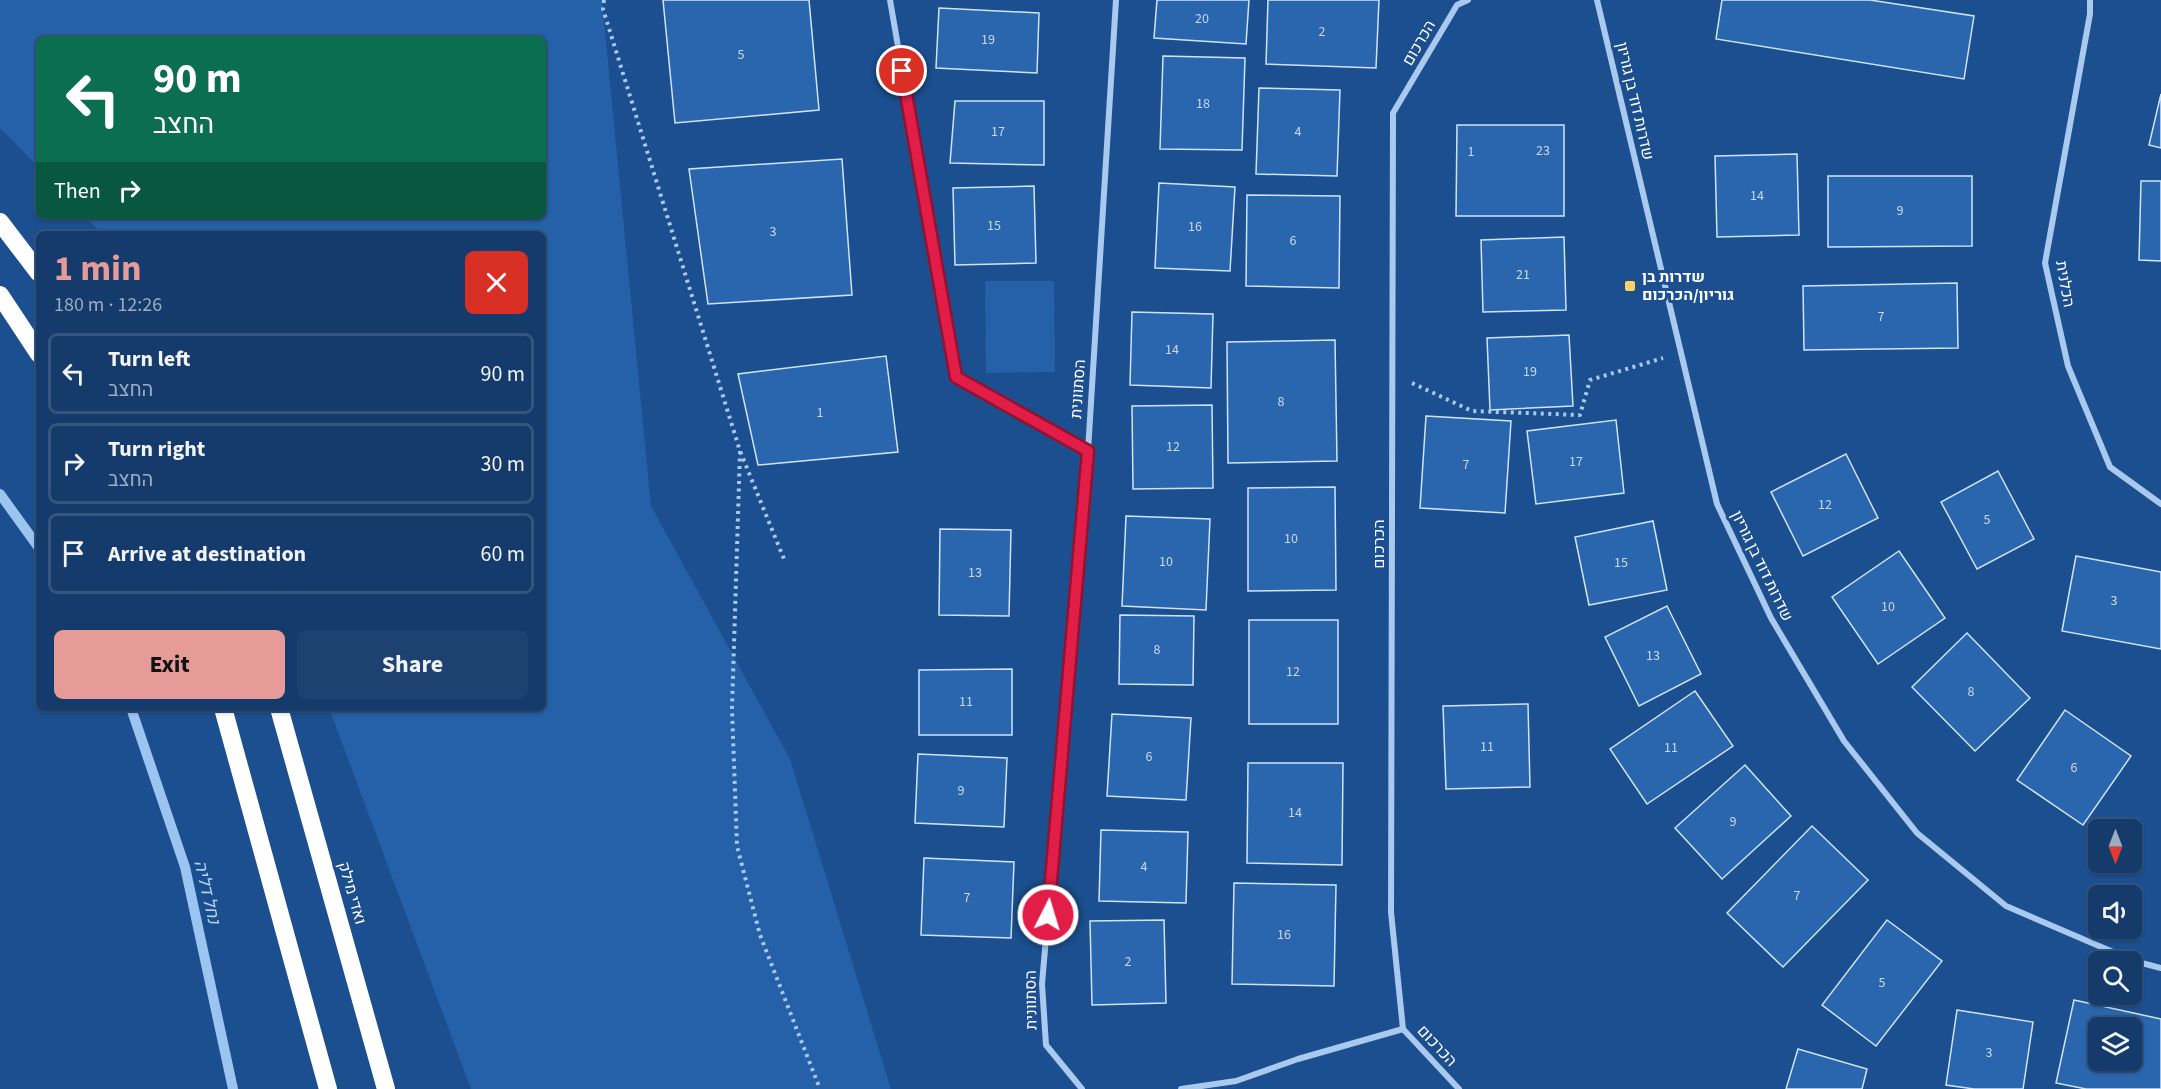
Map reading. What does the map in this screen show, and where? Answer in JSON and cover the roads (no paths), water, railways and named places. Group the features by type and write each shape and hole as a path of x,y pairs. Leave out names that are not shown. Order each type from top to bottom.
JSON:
{"highway":[{"path":"0,222 36,269"},
{"path":"0,295 36,349"},
{"path":"224,711 328,1089"},
{"name":"ואדי מילק","path":"280,711 386,1089"}],"street":[{"path":"890,0 956,377 1088,451"},
{"name":"הסתוונית","path":"1082,1089 1046,1045 1042,984 1088,451 1116,0"},
{"name":"הכרכום","path":"1459,1089 1403,1029 1391,912 1393,113 1457,5 1468,0"},
{"name":"שדרות דוד בן גוריון","path":"1597,0 1717,504 1771,618 1844,741 1917,833 2006,906 2134,961 2161,968"},
{"name":"הכלנית","path":"2090,0 2090,14 2045,263 2068,366 2110,467 2161,504"},
{"path":"1181,1089 1236,1081 1298,1059 1403,1029"}],"waterway":[{"name":"נחל דליה","path":"0,494 36,544"},
{"name":"נחל דליה","path":"132,711 185,867 233,1089"}],"place":[{"name":"שדרות בן גוריון/הכרכום","path":"1630,286"}]}
